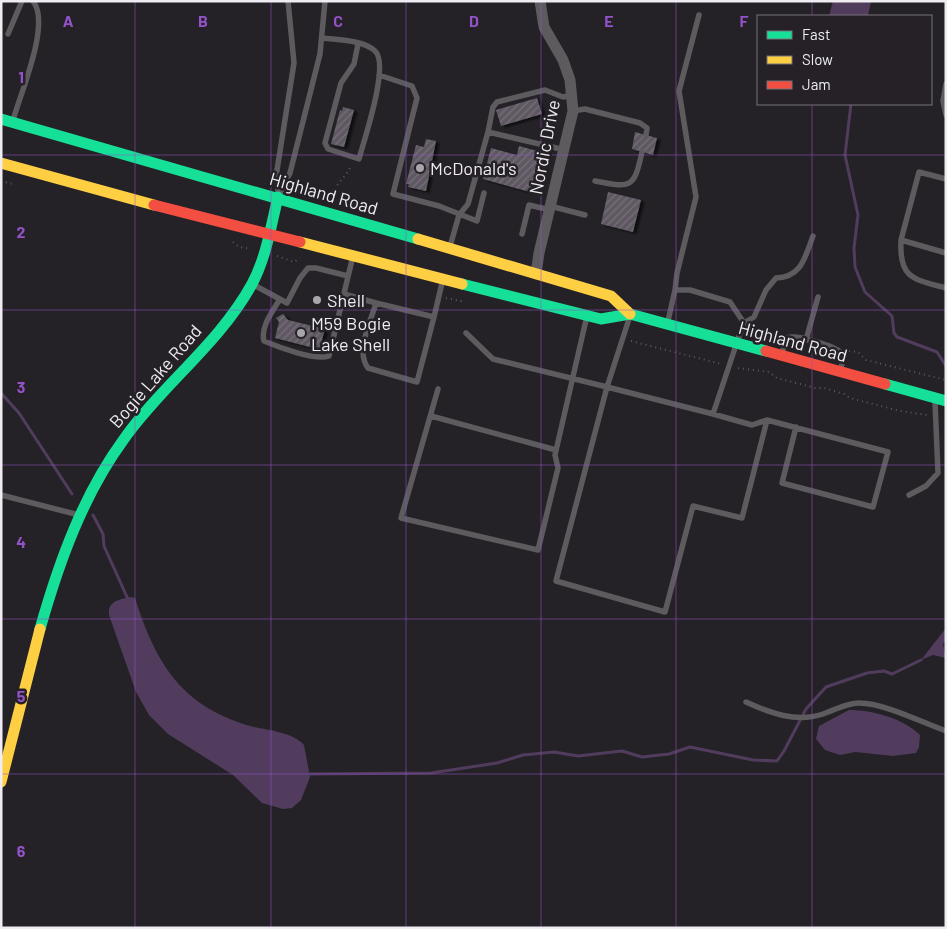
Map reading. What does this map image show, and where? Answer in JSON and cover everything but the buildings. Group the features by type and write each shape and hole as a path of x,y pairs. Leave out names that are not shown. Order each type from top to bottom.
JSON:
{"main road":[{"name":"Highland Road","path":"7,120 278,197 611,296 630,314"},
{"name":"Highland Road","path":"1,163 268,234 601,319 630,314 940,399"},
{"name":"Bogie Lake Road","path":"1,782 55,581 79,515 96,480 125,435 221,328 252,284 260,265 278,197"},
{"path":"523,299 535,289 536,274"}],"street":[{"name":"Nordic Drive","path":"536,274 538,253 573,111 570,80 563,60 544,27 540,1"}],"lane":[{"path":"8,34 22,1"},
{"path":"7,120 32,62 38,33 38,12 33,1"},
{"name":"Bogie Lake Road","path":"278,197 277,170 294,63 288,1"},
{"name":"Bogie Lake Road","path":"278,197 290,173 323,38 326,1"},
{"path":"667,324 676,290 677,273 696,197 679,91 699,15"},
{"path":"323,38 358,44 377,53 380,61 380,76 356,158 328,149 325,142 341,83 354,64 358,44"},
{"path":"380,76 412,86 416,93 416,107 393,194 439,206 459,215 477,220 484,193"},
{"path":"946,84 943,101 946,115"},
{"path":"450,248 459,215 468,204 493,107 497,102 545,90 563,97 572,95"},
{"path":"573,111 585,109 640,123 647,128 646,135"},
{"path":"488,132 564,150"},
{"path":"595,181 620,186 629,184 636,176 642,152"},
{"path":"946,179 919,172 900,240 902,267 908,276 946,288"},
{"path":"522,234 529,205 585,215"},
{"path":"713,414 744,323 754,317 766,290 776,278 789,277 802,264 813,236"},
{"path":"900,240 946,253"},
{"path":"280,299 266,323 263,332 264,342 276,347 325,358 329,356 354,256"},
{"path":"252,284 287,303 290,301 304,272 312,267 348,276"},
{"path":"376,303 363,349 363,361 368,368 417,382 444,279"},
{"path":"676,290 690,290 730,302 744,323"},
{"path":"344,294 434,317"},
{"path":"806,340 818,297"},
{"path":"630,314 607,387 556,581 665,612 693,506 742,518 767,420"},
{"path":"438,389 401,518 538,550 558,468 555,455 556,450 588,315"},
{"path":"466,333 493,359 752,425 767,420 796,427 888,452 873,507 782,482 796,427"},
{"path":"781,356 787,338 791,336 806,340 843,353 840,372"},
{"path":"909,495 926,486 938,473 940,399"},
{"path":"430,416 556,450"},
{"path":"1,495 79,515"},
{"path":"746,702 770,712 795,718 815,717 846,704 860,703 881,707 946,731"}],"path":[{"path":"333,194 335,187 349,171 356,158"},
{"path":"843,353 852,351 866,360 946,380"}],"shaded area":[{"path":"833,1 871,1 868,15 829,15"},
{"path":"130,597 135,598 152,644 163,663 191,696 229,719 288,735 304,745 310,777 301,800 292,808 283,809 262,803 233,775 168,734 149,715 136,692 109,615 112,604 118,600"},
{"path":"946,628 946,640 943,644 946,658 933,655 921,660"},
{"path":"849,710 877,713 913,729 920,735 919,747 916,753 893,756 855,752 840,755 825,750 816,739 819,726"}],"waterway":[{"path":"851,105 845,155 858,215 854,248 855,267 865,292 892,316 894,333 897,337 937,352 946,366"},
{"path":"1,393 19,413 72,494"},
{"path":"93,515 103,534 104,546 127,597"},
{"path":"309,774 431,773 497,763 523,755 554,752 578,756 622,751 642,757 669,754 690,747 753,760 777,761 806,709 826,687 867,673 884,671 892,674 921,660"}],"traffic: fast":[{"path":"1,119 418,239"},
{"path":"40,629 64,554 96,483 109,460 139,419 224,326 239,306 261,264 278,197"},
{"path":"462,284 601,319 630,314 766,351"},
{"path":"885,384 946,401"}],"traffic: slow":[{"path":"1,163 154,205"},
{"path":"418,239 611,296 630,314"},
{"path":"300,242 462,284"},
{"path":"1,782 40,629"}],"traffic: jam":[{"path":"154,205 300,242"},
{"path":"766,351 885,384"}],"place":[{"name":"McDonald's","path":"420,168"},
{"name":"Shell","path":"317,300"},
{"name":"M59 Bogie Lake Shell","path":"301,333"}]}
